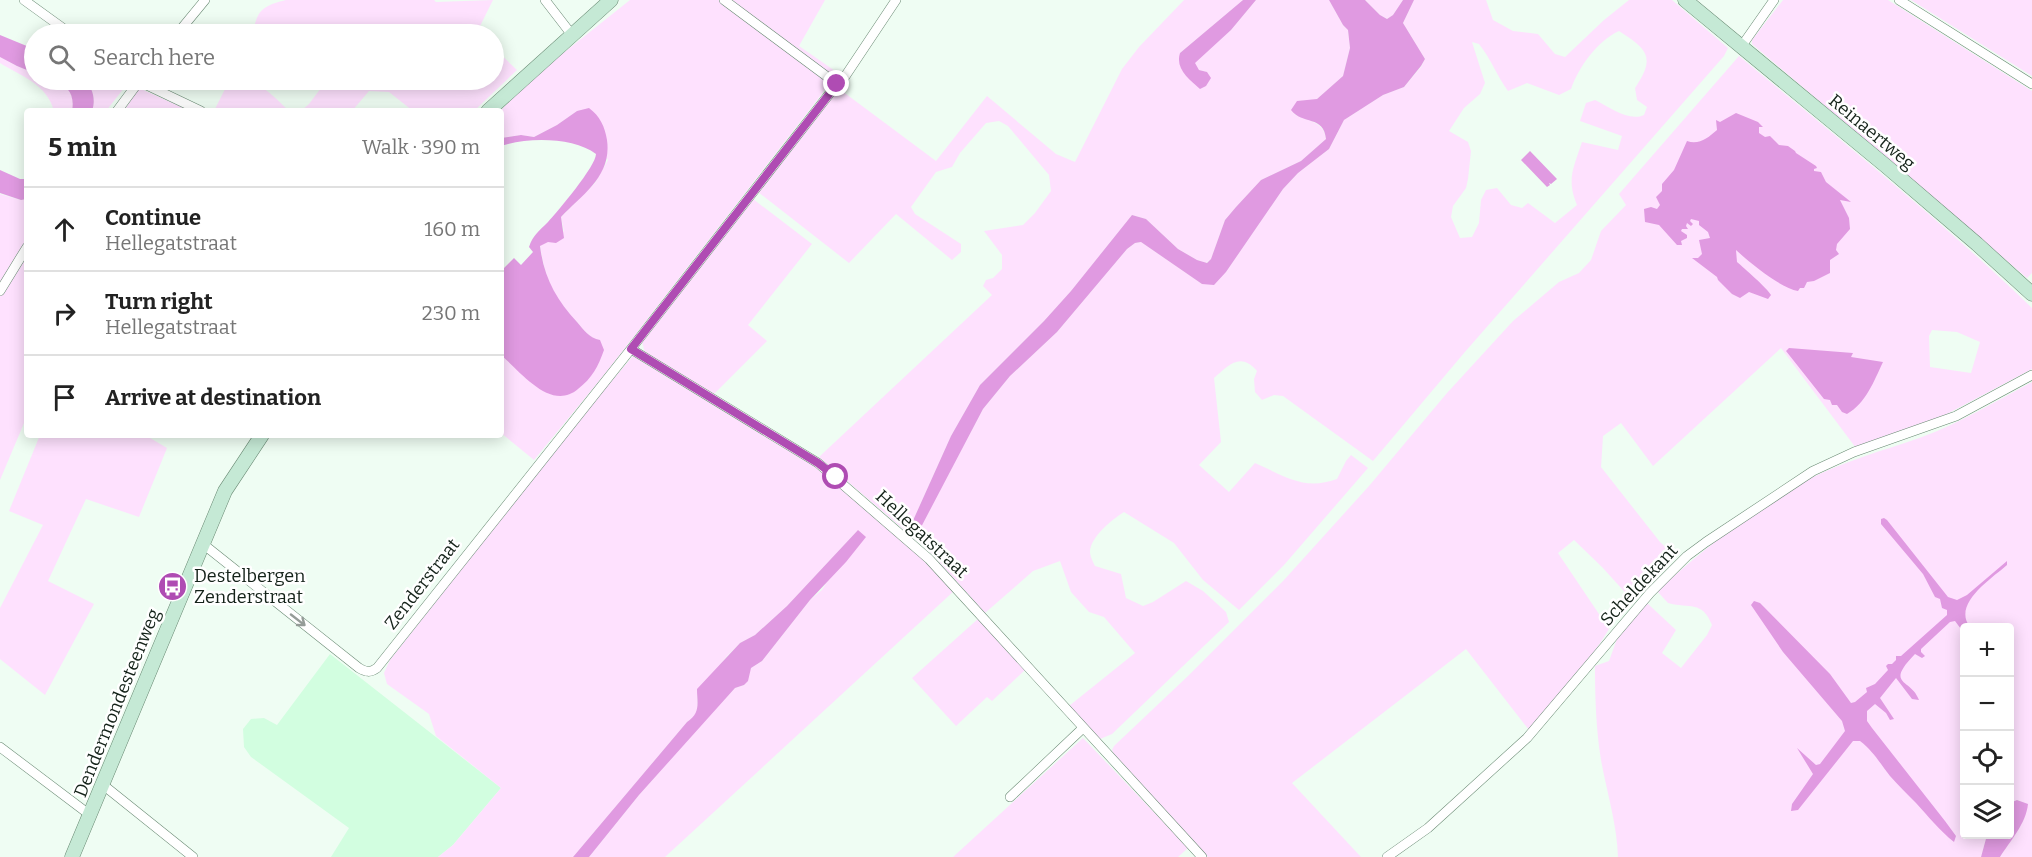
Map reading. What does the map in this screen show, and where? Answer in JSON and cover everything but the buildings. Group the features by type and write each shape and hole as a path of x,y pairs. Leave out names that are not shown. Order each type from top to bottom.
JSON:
{"main road":[{"path":"491,108 611,0"},
{"name":"Reinaertweg","path":"1685,0 2030,289"},
{"name":"Dendermondesteenweg","path":"72,857 225,491 260,438"}],"street":[{"path":"24,0 57,24"},
{"path":"185,24 205,0"},
{"path":"545,0 572,35"},
{"path":"724,0 837,84"},
{"path":"631,349 844,78 896,0"},
{"path":"1741,47 1774,0"},
{"path":"1899,0 2032,84"},
{"path":"119,108 131,90"},
{"path":"158,90 195,108"},
{"path":"0,291 24,252"},
{"name":"Zenderstraat","path":"202,544 359,668 372,672 631,349"},
{"name":"Hellegatstraat","path":"631,349 818,463 929,559 1202,857"},
{"name":"Scheldekant","path":"1387,857 1428,828 1527,738 1650,593 1687,556 1813,471 1854,452 1956,416 2032,375"},
{"path":"1010,798 1083,728"},
{"path":"0,747 90,815"},
{"path":"102,784 193,857"}],"shaded area":[{"path":"286,0 434,0 436,2 493,0 481,24 255,24 262,10 271,4"},
{"path":"630,0 825,0 799,46 838,73 604,375 534,460 504,435 504,358 532,383 599,340 587,333 557,296 548,278 540,245 564,231 561,217 595,183 608,160 577,111 534,137 521,135 504,138 503,108 537,74"},
{"path":"1184,0 1243,0 1180,53 1181,68 1207,72 1199,70 1194,63 1231,30 1256,0 1329,0 1348,30 1350,48 1343,76 1317,99 1294,114 1322,128 1326,139 1301,161 1261,180 1225,220 1211,259 1206,263 1178,249 1146,219 1132,215 1071,291 980,385 951,436 911,525 919,530 983,409 1010,376 1057,332 1127,249 1141,242 1202,284 1226,272 1283,189 1298,173 1329,149 1344,120 1383,95 1404,87 1425,59 1403,23 1414,0 1486,0 1493,20 1513,31 1538,34 1555,54 1565,57 1629,0 1672,0 1728,48 1724,56 1464,353 1373,461 1283,396 1274,395 1262,400 1255,392 1254,379 1257,371 1251,365 1240,361 1234,362 1214,378 1221,442 1199,465 1229,492 1255,463 1304,483 1337,479 1351,455 1368,468 1284,565 1239,610 1203,580 1174,543 1124,512 1103,529 1091,546 1091,557 1095,566 1121,574 1126,598 1143,606 1186,581 1203,591 1226,612 1229,622 1112,734 1100,739 1069,706 1135,653 1104,617 1089,612 1071,592 1060,561 1033,571 985,613 930,552 819,457 992,295 983,286 986,280 993,278 1002,269 1002,255 984,231 1023,225 1051,191 1049,175 1008,126 999,121 986,123 960,153 952,167 936,172 911,207 915,214 961,244 961,252 952,260 896,214 849,263 758,192 838,88 936,161 987,96 1056,154 1075,162 1122,69 1139,47","holes":["1619,31 1643,49 1646,55 1645,69 1635,88 1637,100 1647,107 1644,115 1632,117 1595,100 1586,103 1580,121 1622,136 1618,150 1582,142 1572,180 1577,205 1555,223 1528,203 1522,208 1511,205 1497,188 1486,190 1481,200 1479,223 1472,237 1460,238 1451,217 1453,206 1466,188 1471,151 1468,142 1449,131 1464,108 1480,94 1485,83 1472,42 1479,44 1508,91 1527,83 1559,95 1571,89 1579,72 1596,48"]},
{"path":"1243,0 1256,0 1231,30 1195,63 1199,70 1207,72 1211,78 1206,86 1200,89 1181,69 1180,53"},
{"path":"1329,0 1365,0 1387,19 1393,15 1403,0 1414,0 1403,23 1425,59 1421,66 1404,87 1383,95 1344,120 1329,149 1298,173 1283,189 1226,272 1214,285 1202,284 1141,242 1127,249 1057,332 1010,376 983,409 919,531 911,525 951,436 980,385 1071,291 1132,215 1146,219 1178,249 1207,263 1211,259 1225,220 1261,180 1301,161 1326,139 1321,126 1296,115 1291,110 1297,101 1317,99 1343,76 1350,48 1348,30"},
{"path":"1365,0 1403,0 1393,15 1387,19"},
{"path":"1783,0 1888,0 2032,91 2032,273 2027,278 1752,44 1752,40"},
{"path":"1911,0 2032,0 2032,76 1927,10"},
{"path":"0,35 24,45 24,69 0,57"},
{"path":"1739,56 1925,210 2032,308 2032,369 1945,415 1856,448 1781,348 1653,466 1621,423 1603,436 1601,467 1660,542 1675,556 1632,600 1574,540 1558,553 1609,629 1581,669 1529,730 1466,649 1292,783 1361,857 1208,857 1114,755 1112,750 1114,746 1284,580 1513,321 1559,282 1579,273 1591,260 1601,231 1626,205 1619,194","holes":["1932,330 1957,332 1980,342 1971,373 1930,367 1929,336"]},
{"path":"0,57 24,69 24,77 0,63"},
{"path":"504,58 517,70 504,82"},
{"path":"42,90 68,90 73,102 72,108 53,108"},
{"path":"91,90 122,90 108,108 93,108"},
{"path":"91,90 93,108 72,108 69,91"},
{"path":"138,90 143,90 183,108 126,108"},
{"path":"224,90 266,90 286,108 216,108"},
{"path":"320,90 496,90 477,108 409,108 389,92 369,91 355,108 304,108"},
{"path":"589,108 599,118 607,140 605,164 587,192 561,217 564,238 556,243 548,242 540,246 548,278 557,296 584,331 600,340 604,350 594,372 583,385 568,395 557,396 537,387 504,358 504,268 514,258 521,265 533,252 529,247 532,239 576,188 590,168 596,154 576,144 550,140 524,141 504,145 504,138 521,135 534,137 577,111"},
{"path":"1736,113 1758,122 1763,127 1759,127 1759,133 1765,137 1770,136 1779,145 1788,146 1816,166 1814,171 1821,172 1826,182 1851,202 1840,200 1849,218 1850,229 1837,244 1836,250 1839,254 1830,260 1830,273 1807,282 1804,288 1798,291 1774,280 1736,250 1737,262 1769,292 1771,295 1768,299 1749,292 1740,298 1732,294 1717,277 1692,258 1698,258 1702,254 1699,240 1710,238 1708,232 1699,225 1699,221 1691,219 1693,224 1691,226 1687,223 1688,229 1682,229 1681,231 1687,235 1687,238 1681,241 1682,245 1677,245 1659,225 1645,222 1644,209 1651,207 1657,209 1660,205 1656,197 1662,191 1662,184 1674,170 1687,141 1695,142 1707,138 1717,130 1716,120 1720,122"},
{"path":"1530,151 1557,179 1549,183 1547,187 1521,160"},
{"path":"0,170 24,179 24,200 0,193"},
{"path":"0,194 24,200 24,423 0,480"},
{"path":"753,199 812,244 748,325 767,341 713,395 645,353 642,342"},
{"path":"1789,348 1853,353 1851,357 1883,362 1864,398 1847,414 1842,412 1837,405 1832,405 1830,400 1824,399 1786,351"},
{"path":"633,356 815,467 925,561 954,591 665,857 589,857 639,795 700,726 735,688 744,685 751,668 762,661 810,600 822,590 858,530 787,606 727,656 697,695 698,707 694,716 573,857 438,857 453,845 501,788 436,736 429,714 387,684 384,673 390,660 581,417"},
{"path":"2032,382 2032,857 2000,857 2012,839 2014,839 2023,821 2027,805 2018,800 2014,802 2014,623 1960,623 1960,839 1986,839 1981,857 1618,857 1614,821 1599,748 1595,666 1609,661 1617,639 1647,603 1676,630 1662,653 1681,668 1712,625 1704,612 1694,607 1668,603 1657,591 1691,561 1727,532 1783,493 1803,482 1847,463 1922,437"},
{"path":"39,438 150,438 167,448 139,517 86,499 48,581 94,604 45,695 0,659 0,608 43,525 9,511"},
{"path":"1881,519 1887,520 1948,597 1957,600 1967,595 2007,561 2007,565 1970,601 1966,610 1968,623 1960,623 1960,628 1955,621 1950,622 1921,649 1925,656 1922,658 1915,654 1906,664 1901,672 1902,681 1919,700 1912,699 1896,678 1880,698 1894,719 1890,720 1886,713 1875,704 1867,711 1867,721 1956,836 1954,842 1896,783 1873,753 1860,741 1853,741 1798,810 1791,811 1792,804 1813,774 1797,748 1816,765 1820,764 1845,731 1842,721 1783,652 1751,605 1754,601 1760,603 1830,674 1851,703 1855,702 1867,692 1866,688 1875,684 1888,670 1886,666 1896,660 1896,656 1901,656 1947,615 1947,610 1942,608 1940,599 1935,597 1923,574 1881,524"},
{"path":"858,530 866,537 810,600 762,661 751,668 748,681 735,688 639,795 589,857 573,857 694,715 697,707 697,689 740,643 755,635 787,606"},
{"path":"979,618 1026,669 992,701 987,697 956,726 912,678"},
{"path":"330,654 501,788 453,845 438,857 331,857 349,828 251,757 244,747 243,729 251,719 264,718 277,725"},
{"path":"1083,738 1188,848 1178,857 953,857"},
{"path":"2017,800 2028,804 2024,818 2014,836 2014,801"},
{"path":"1986,839 2012,839 2000,857 1981,857"}],"place":[{"name":"Destelbergen Zenderstraat","path":"173,586"}],"route":[{"path":"836,477 818,463 631,349 837,84"}]}
